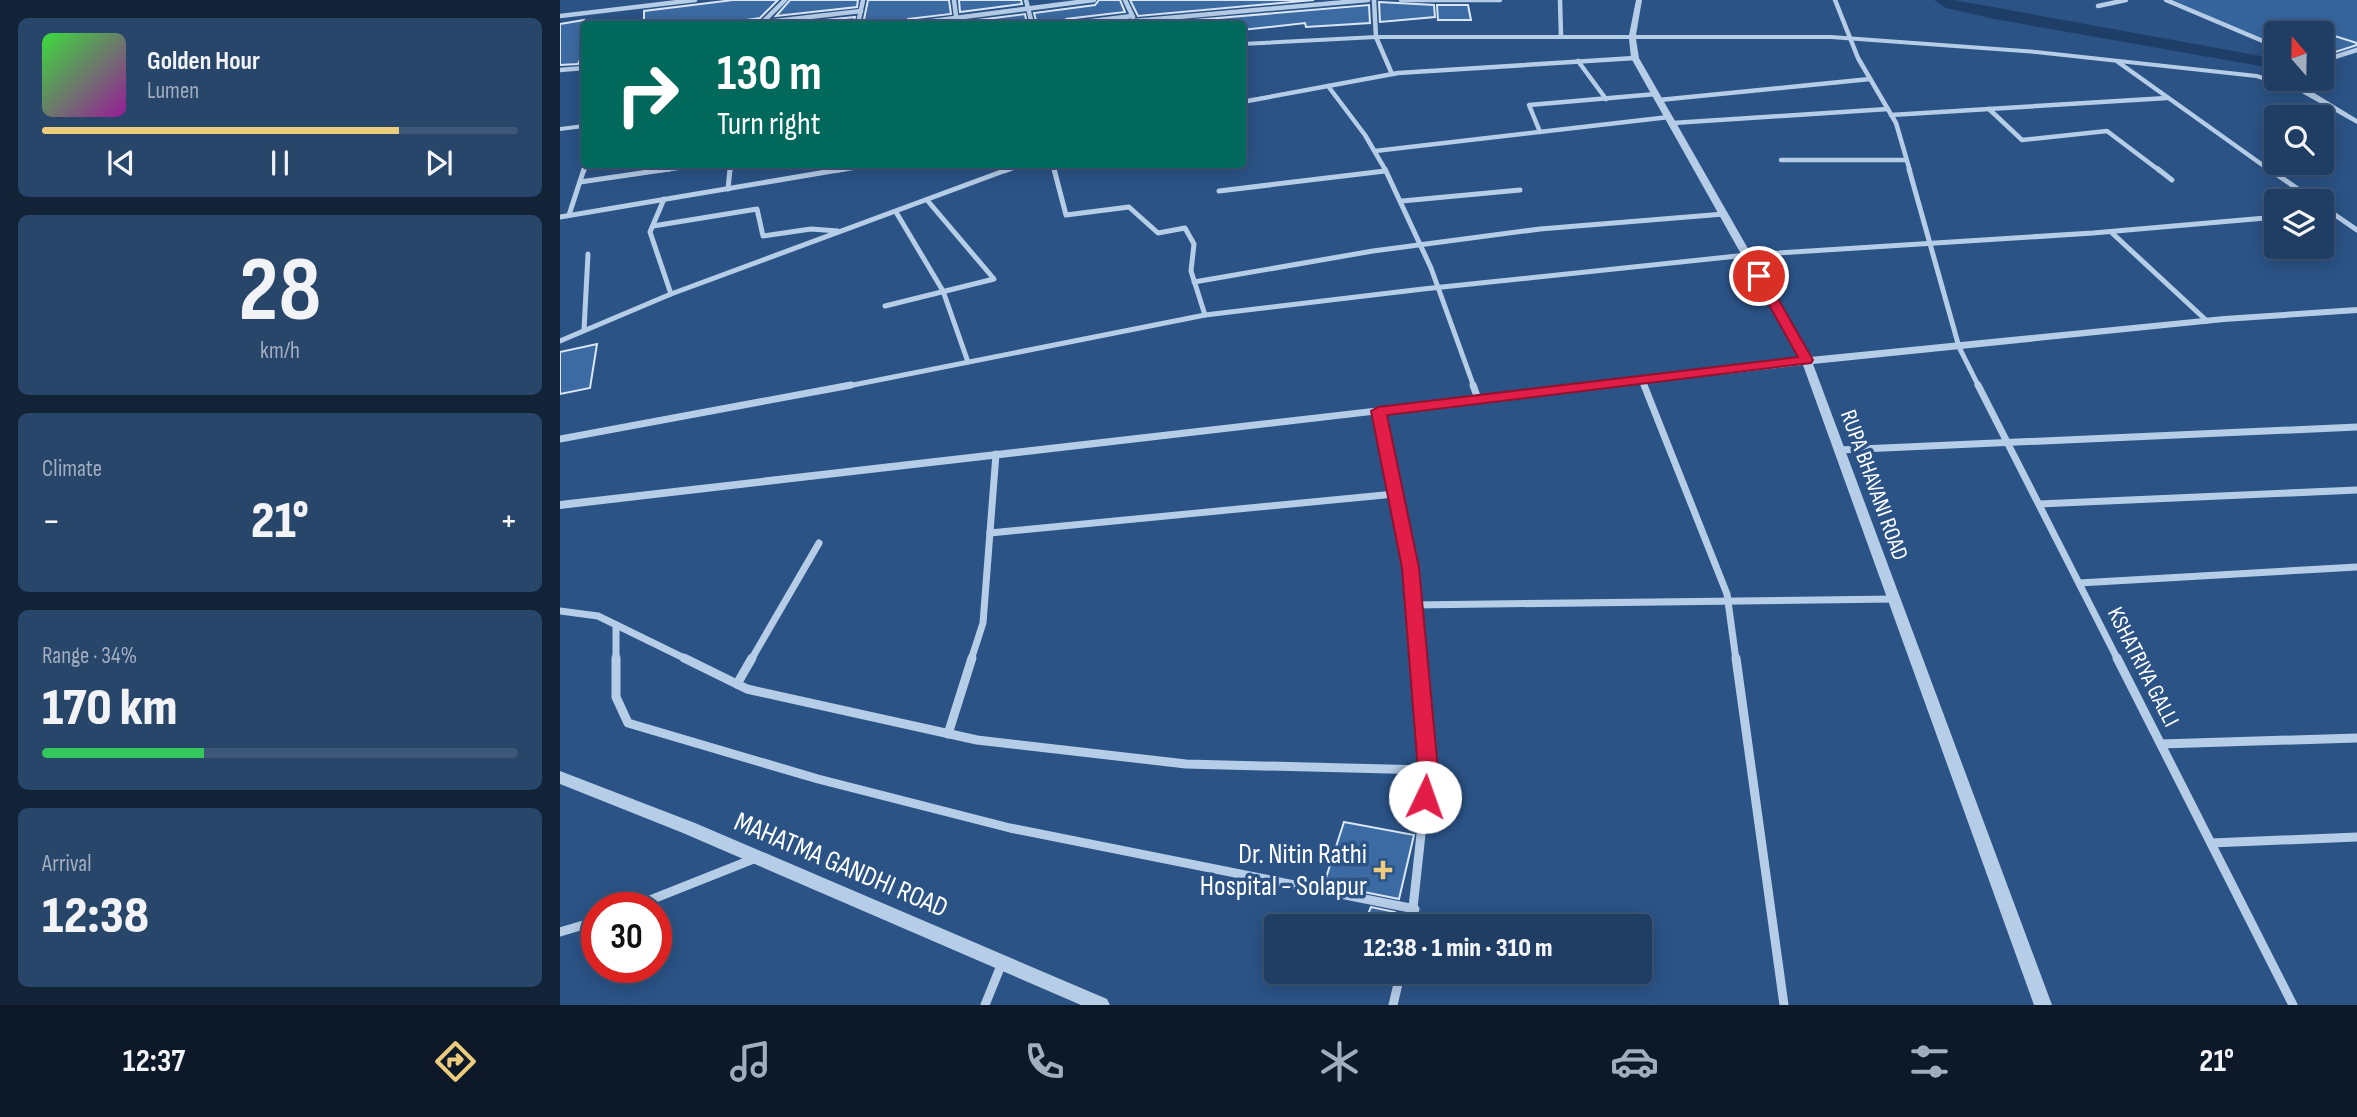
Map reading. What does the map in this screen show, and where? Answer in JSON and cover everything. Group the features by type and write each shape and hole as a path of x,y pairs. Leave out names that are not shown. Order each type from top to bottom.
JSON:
{"street":[{"path":"560,16 695,0"},
{"path":"765,21 785,0"},
{"path":"859,21 863,0"},
{"path":"954,0 956,21"},
{"path":"1026,0 1031,21"},
{"path":"932,21 1094,0"},
{"path":"1125,0 1134,20 1368,0"},
{"path":"1374,0 1376,37 1392,74"},
{"path":"1401,0 1500,0"},
{"path":"1560,0 1561,36"},
{"name":"RUPA BHAVANI ROAD","path":"1639,0 1632,36 1635,58 1807,360 2043,1005"},
{"name":"KSHATRIYA GALLI","path":"1835,0 1850,39 1891,115 1959,347 2293,1005"},
{"path":"2098,6 2126,0"},
{"path":"2166,0 2264,41"},
{"path":"785,21 861,11"},
{"path":"1246,44 1376,37 1850,39 2036,52 2264,78"},
{"path":"2334,57 2357,50"},
{"path":"1246,101 1392,74 1635,58"},
{"path":"1578,61 1606,99"},
{"path":"2118,62 2298,189"},
{"path":"560,70 581,68"},
{"path":"1540,132 1529,105 1870,79"},
{"path":"1328,86 1375,151 1402,201 1438,287 1478,399"},
{"path":"2305,91 2357,122"},
{"path":"1891,115 2167,99"},
{"path":"1375,151 1671,120 1888,109"},
{"path":"1989,109 2022,140 2107,131 2172,180"},
{"path":"560,129 581,126"},
{"path":"1780,160 1906,160"},
{"path":"569,215 585,168"},
{"path":"580,182 678,168"},
{"path":"728,189 731,168"},
{"path":"560,217 841,168"},
{"path":"560,341 671,294 1013,168"},
{"path":"1054,168 1066,215 1129,207 1158,233 1185,228 1194,244 1191,271 1205,315"},
{"path":"1219,191 1385,171"},
{"path":"1402,201 1520,190"},
{"path":"664,199 650,232 671,294"},
{"path":"886,306 994,279 927,200"},
{"path":"653,226 757,209 763,236 811,229 844,231"},
{"path":"896,212 943,291 968,362"},
{"path":"1194,282 1420,245 1540,229 1724,214"},
{"path":"2334,214 2357,230"},
{"path":"560,439 1205,315 1438,287 1747,255 2111,232 2264,218"},
{"path":"2111,232 2207,321"},
{"path":"584,330 588,254"},
{"path":"560,505 1807,360 2207,321 2357,310"},
{"path":"1642,380 1728,601 1784,1005"},
{"path":"1378,411 1410,568 1428,770 1414,914"},
{"path":"1839,450 2357,427"},
{"path":"948,734 983,623 996,454"},
{"path":"2039,504 2357,490"},
{"path":"990,533 1395,494"},
{"path":"737,684 819,543"},
{"path":"2079,583 2357,567"},
{"path":"1414,605 1894,599"},
{"path":"560,611 598,616 747,689 977,740 1186,764 1428,770"},
{"path":"616,625 616,697 628,723 793,773 1010,828 1174,863 1415,909"},
{"path":"2161,744 2357,738"},
{"name":"MAHATMA GANDHI ROAD","path":"560,777 1101,1005"},
{"path":"2211,843 2357,837"},
{"path":"671,892 757,858"},
{"path":"560,932 581,926"},
{"path":"985,1005 1002,962"},
{"path":"1393,1005 1398,984"}],"shaded area":[{"path":"2173,0 2357,0 2357,53 2334,58 2334,21 2264,21 2264,40"}],"building":[{"path":"733,0 778,0 760,18 746,21 644,21 644,11"},
{"path":"790,0 858,0 857,7 776,16"},
{"path":"868,0 949,0 951,14 906,21 864,21"},
{"path":"959,0 1021,0 1022,4 960,12"},
{"path":"1099,0 1120,0 1125,12 1064,21 1036,21 1034,13 1095,5"},
{"path":"1130,0 1314,0 1138,16"},
{"path":"1379,2 1434,5 1435,17 1380,22"},
{"path":"1369,5 1370,23 1306,27 1305,23 1246,30 1246,21 1184,21"},
{"path":"1437,5 1468,5 1471,20 1438,20"},
{"path":"1025,14 1026,21 970,21"},
{"path":"855,17 854,21 816,21"},
{"path":"584,20 581,21 581,58 578,64 560,65 560,24"},
{"path":"2334,36 2357,43 2334,52"},
{"path":"597,344 590,388 560,394 560,352"},
{"path":"1344,822 1414,835 1399,899 1324,884"},
{"path":"1371,907 1395,912 1395,914 1368,914"}],"waterway":[{"path":"1942,0 1952,5 1994,14 2264,62"}],"place":[{"name":"Dr. Nitin Rathi Hospital - Solapur","path":"1383,870"}],"route":[{"path":"1425,797 1428,770 1410,568 1378,411 1807,360 1759,276"}]}
